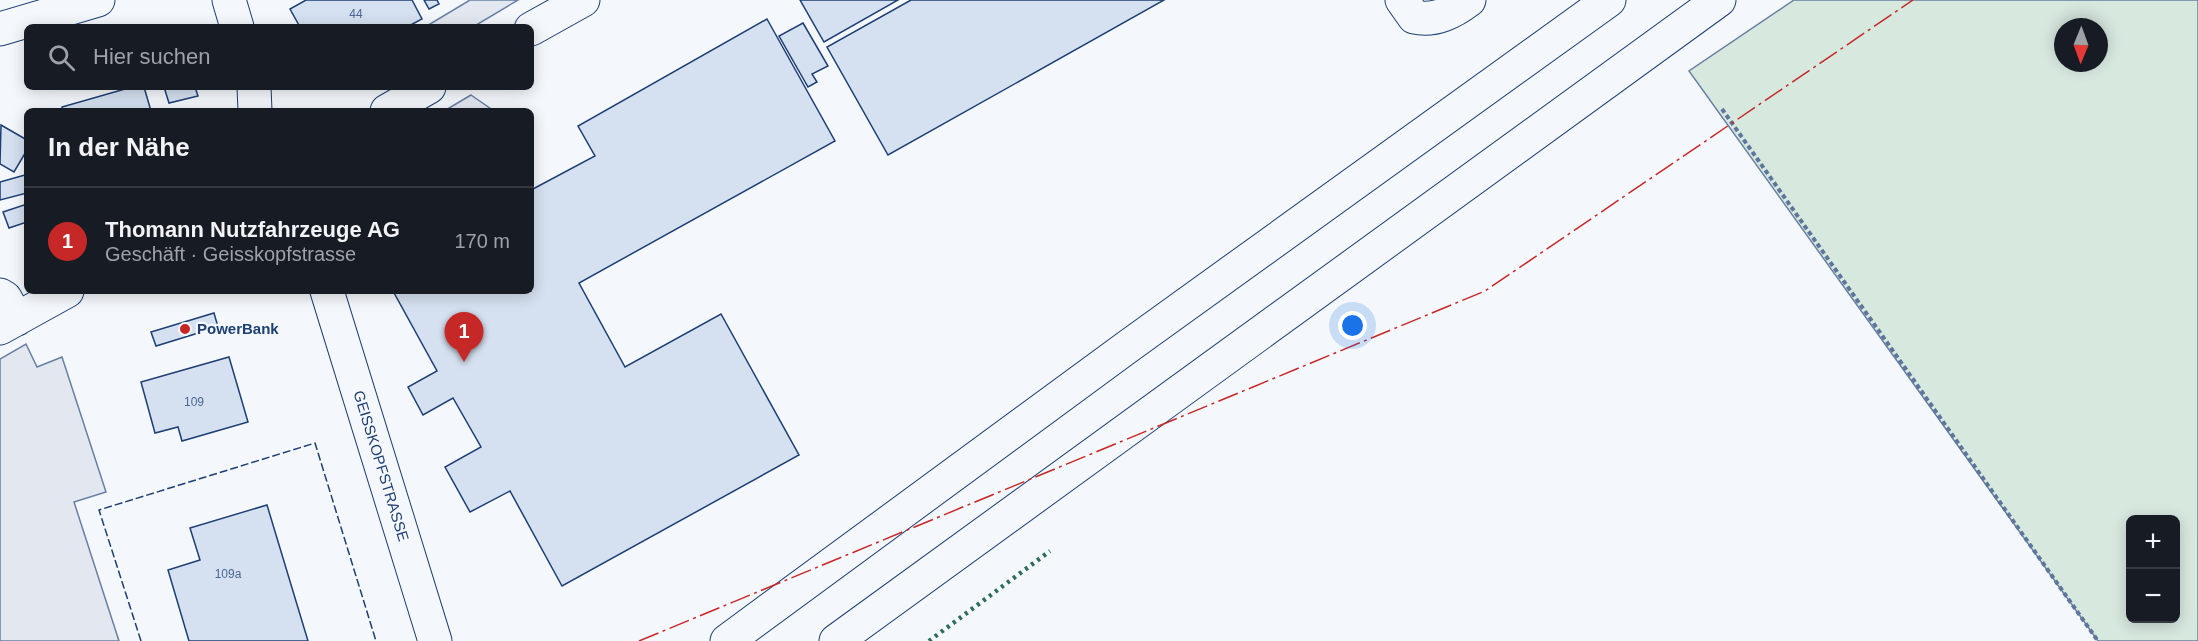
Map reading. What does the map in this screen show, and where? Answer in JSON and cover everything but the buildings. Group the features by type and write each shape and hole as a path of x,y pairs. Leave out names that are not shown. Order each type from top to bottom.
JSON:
{"main road":[{"path":"0,29 98,0"},
{"path":"229,0 236,24"},
{"path":"534,27 583,0"},
{"path":"1402,0 1414,17 1426,20 1443,16 1469,0"},
{"path":"727,641 1120,352 1609,0"},
{"path":"836,641 1719,0"},
{"path":"254,90 255,108"},
{"path":"392,108 424,90"},
{"path":"6,314 59,294"},
{"name":"GEISSKOPFSTRASSE","path":"328,294 435,641"}],"path":[{"path":"1722,109 2098,641"}],"shaded area":[{"path":"470,0 518,0 478,24 430,24"},
{"path":"1794,0 2198,0 2198,641 2098,641 1689,71"},
{"path":"471,95 490,108 449,108"},
{"path":"26,344 37,367 62,357 106,492 74,502 119,641 0,641 0,359"}],"hedge":[{"path":"929,641 1050,551"}],"fence":[{"path":"141,641 99,510 315,443 376,641"}],"power":[{"path":"639,641 1485,291 1913,0"}],"place":[{"name":"PowerBank","path":"185,329"},
{"name":"Thomann Nutzfahrzeuge AG","path":"464,362"}]}
